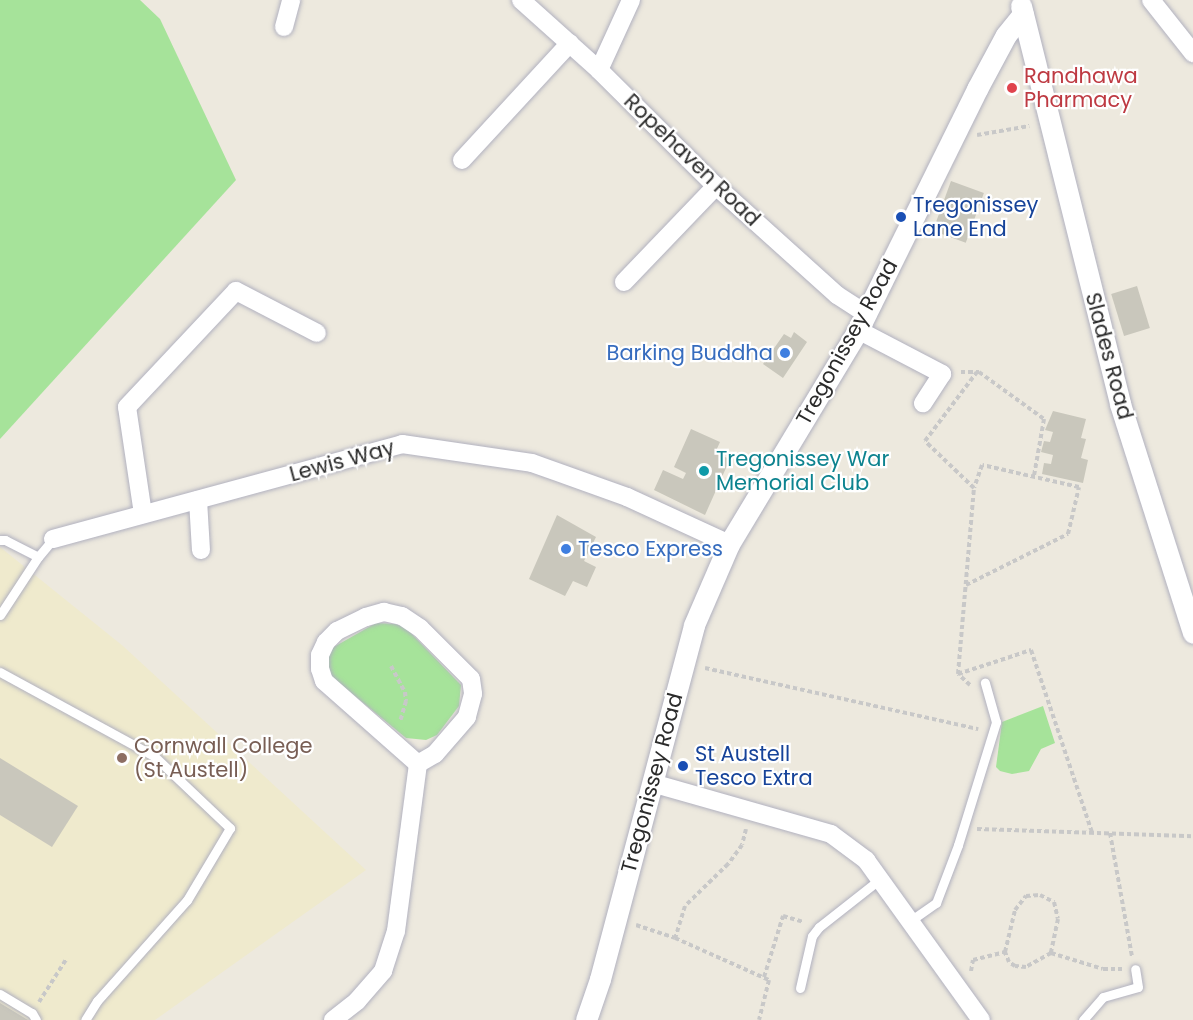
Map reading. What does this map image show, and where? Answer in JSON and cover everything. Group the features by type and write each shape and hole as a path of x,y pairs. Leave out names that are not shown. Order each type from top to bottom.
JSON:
{"street":[{"path":"284,27 291,0"},
{"name":"Ropehaven Road","path":"521,0 599,70 716,186 837,295 862,322 942,374"},
{"path":"599,70 631,0"},
{"path":"1151,0 1193,53"},
{"name":"Slades Road","path":"1022,7 1120,404 1193,633"},
{"name":"Tregonissey Road","path":"586,1020 616,919 694,625 729,544 862,322 951,142 1022,7"},
{"path":"462,160 570,43"},
{"path":"624,282 716,186"},
{"path":"143,514 127,407 236,291 316,333"},
{"path":"923,403 942,374"},
{"name":"Lewis Way","path":"53,539 402,444 532,463 627,497 729,544"},
{"path":"198,500 201,550"},
{"path":"384,612 402,616 420,628 471,679 473,694 467,717 435,754 418,764 324,681 320,669 320,655 326,642 337,631 366,617 384,612"},
{"path":"333,1020 357,1001 383,971 396,931 418,764"},
{"path":"652,783 831,834 866,860 964,1000 981,1020"}],"lane":[{"path":"0,615 38,557 53,539"},
{"path":"0,540 5,540 38,557"},
{"path":"0,672 154,756 230,828 187,900 97,1001 85,1020"},
{"path":"910,921 936,903 964,826 996,722 985,683"},
{"path":"800,988 812,936 819,927 880,879"},
{"path":"1083,1020 1103,997 1138,987 1135,969"},
{"path":"0,994 34,1016"}],"path":[{"path":"951,142 997,129 1050,123"},
{"path":"942,374 976,372 1044,419 1034,476"},
{"path":"974,488 925,441 976,372"},
{"path":"966,585 1068,534 1079,487 982,465 974,488 957,674 968,686 985,683"},
{"path":"957,674 1031,650 1092,832"},
{"path":"683,664 992,732"},
{"path":"391,666 400,680 406,701 393,742"},
{"path":"675,938 685,906 728,864 742,845 750,811"},
{"path":"964,826 987,831 1193,836"},
{"path":"1051,953 1058,919 1054,902 1040,895 1026,896 1015,910 1005,952 1009,962 1015,966 1026,967 1051,953 1103,969 1135,969 1110,833"},
{"path":"764,977 783,916 819,927"},
{"path":"616,919 675,938 764,977 768,980 759,1020"},
{"path":"964,1000 969,987 973,960 1005,952"},
{"path":"34,1016 67,958"}],"shaded area":[{"name":"Cornwall College (St Austell)","path":"0,547 123,646 366,870 155,1020 0,1020"}],"green space":[{"path":"0,0 140,0 160,19 236,180 0,439"},
{"path":"376,623 405,627 461,685 459,706 437,735 426,740 406,738 332,677 328,670 328,656 332,648"},
{"path":"1043,706 1055,743 1041,749 1029,771 1012,774 1000,771 996,767 1002,722"}],"building":[{"path":"951,181 984,193 966,243 933,231"},
{"path":"1137,286 1150,328 1124,336 1111,294"},
{"name":"Barking Buddha","path":"794,332 807,342 783,378 763,364 784,334 791,338"},
{"path":"1053,411 1086,419 1081,438 1086,439 1081,458 1088,460 1083,483 1042,474 1044,463 1051,464 1053,455 1041,452 1044,441 1050,442 1053,432 1045,430"},
{"name":"Tregonissey War Memorial Club","path":"691,429 720,442 715,453 730,459 705,515 654,490 663,470 683,479 686,473 674,467"},
{"name":"Tesco Express","path":"557,515 596,537 584,561 596,567 587,587 573,581 565,596 529,579"},
{"path":"0,758 78,806 52,847 0,815"},
{"path":"0,1003 28,1020 0,1020"}],"place":[{"name":"Randhawa Pharmacy","path":"1012,88"},
{"name":"Tregonissey Lane End","path":"901,217"},
{"name":"Barking Buddha","path":"785,353"},
{"name":"Tregonissey War Memorial Club","path":"704,471"},
{"name":"Tesco Express","path":"566,549"},
{"name":"Cornwall College (St Austell)","path":"122,758"},
{"name":"St Austell Tesco Extra","path":"683,766"}]}
